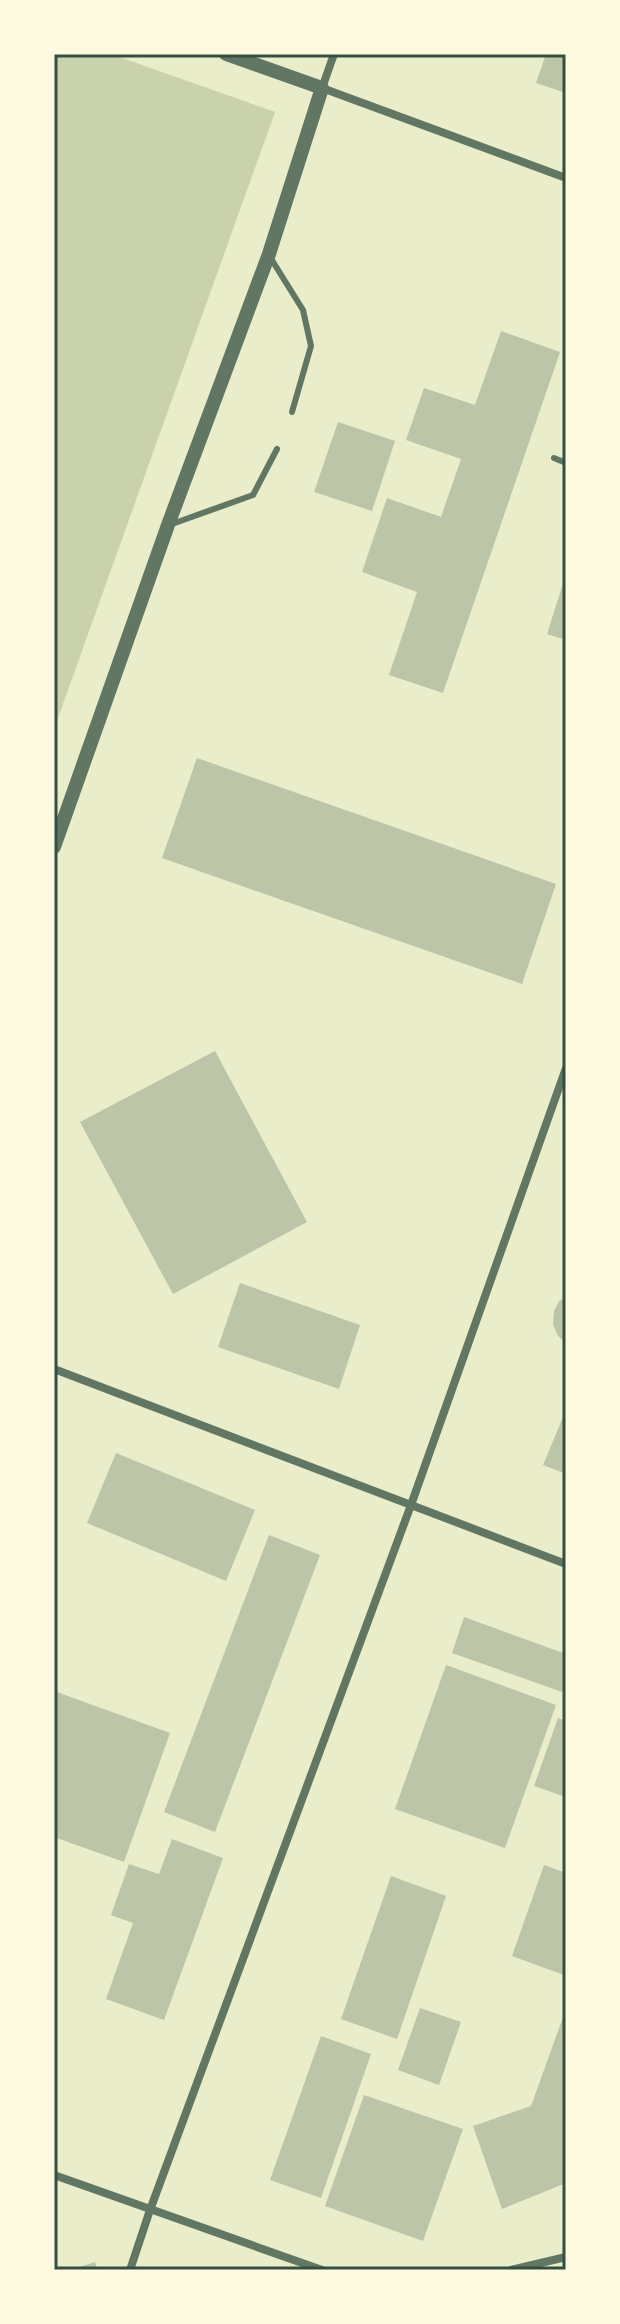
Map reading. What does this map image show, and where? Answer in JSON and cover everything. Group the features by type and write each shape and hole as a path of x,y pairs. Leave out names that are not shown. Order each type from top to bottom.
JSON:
{"street":[{"path":"226,54 566,178"},
{"path":"54,847 168,525 269,254 334,54"},
{"path":"130,2270 411,1505 566,1068"},
{"path":"54,1369 566,1564"},
{"path":"54,2175 322,2270"},
{"path":"511,2270 566,2257"}],"lane":[{"path":"269,254 303,310 311,346 292,412"},
{"path":"168,525 253,495 277,449"},
{"path":"554,458 566,463"}],"green space":[{"path":"54,54 111,54 275,112 54,729"}],"building":[{"path":"546,54 566,54 566,93 536,83"},
{"path":"501,331 560,352 443,693 389,675 417,592 362,572 387,498 441,517 461,459 406,440 424,388 475,405"},
{"path":"338,422 395,441 372,511 314,492"},
{"path":"566,577 566,640 547,634"},
{"path":"197,758 556,884 522,984 162,858"},
{"path":"215,1051 307,1222 173,1294 80,1122"},
{"path":"240,1283 360,1325 339,1389 218,1347"},
{"path":"566,1297 566,1343 558,1336 553,1324 554,1311 559,1301"},
{"path":"566,1410 566,1474 543,1465"},
{"path":"116,1453 255,1510 226,1581 87,1523"},
{"path":"269,1535 320,1555 215,1832 164,1812"},
{"path":"464,1617 566,1654 566,1679 562,1692 452,1653"},
{"path":"446,1665 556,1705 505,1848 395,1809"},
{"path":"54,1691 170,1733 124,1862 54,1837"},
{"path":"558,1718 566,1721 566,1797 534,1786"},
{"path":"172,1839 223,1858 164,2020 106,1999 133,1923 111,1915 129,1864 159,1874"},
{"path":"544,1865 566,1873 564,1975 512,1956"},
{"path":"391,1876 446,1896 397,2039 341,2019"},
{"path":"420,2008 461,2022 439,2085 398,2070"},
{"path":"566,2009 566,2183 502,2209 473,2126 531,2106"},
{"path":"321,2036 371,2054 321,2198 270,2180"},
{"path":"364,2095 463,2129 423,2241 325,2206"},
{"path":"95,2262 97,2270 73,2270 73,2269"}]}
